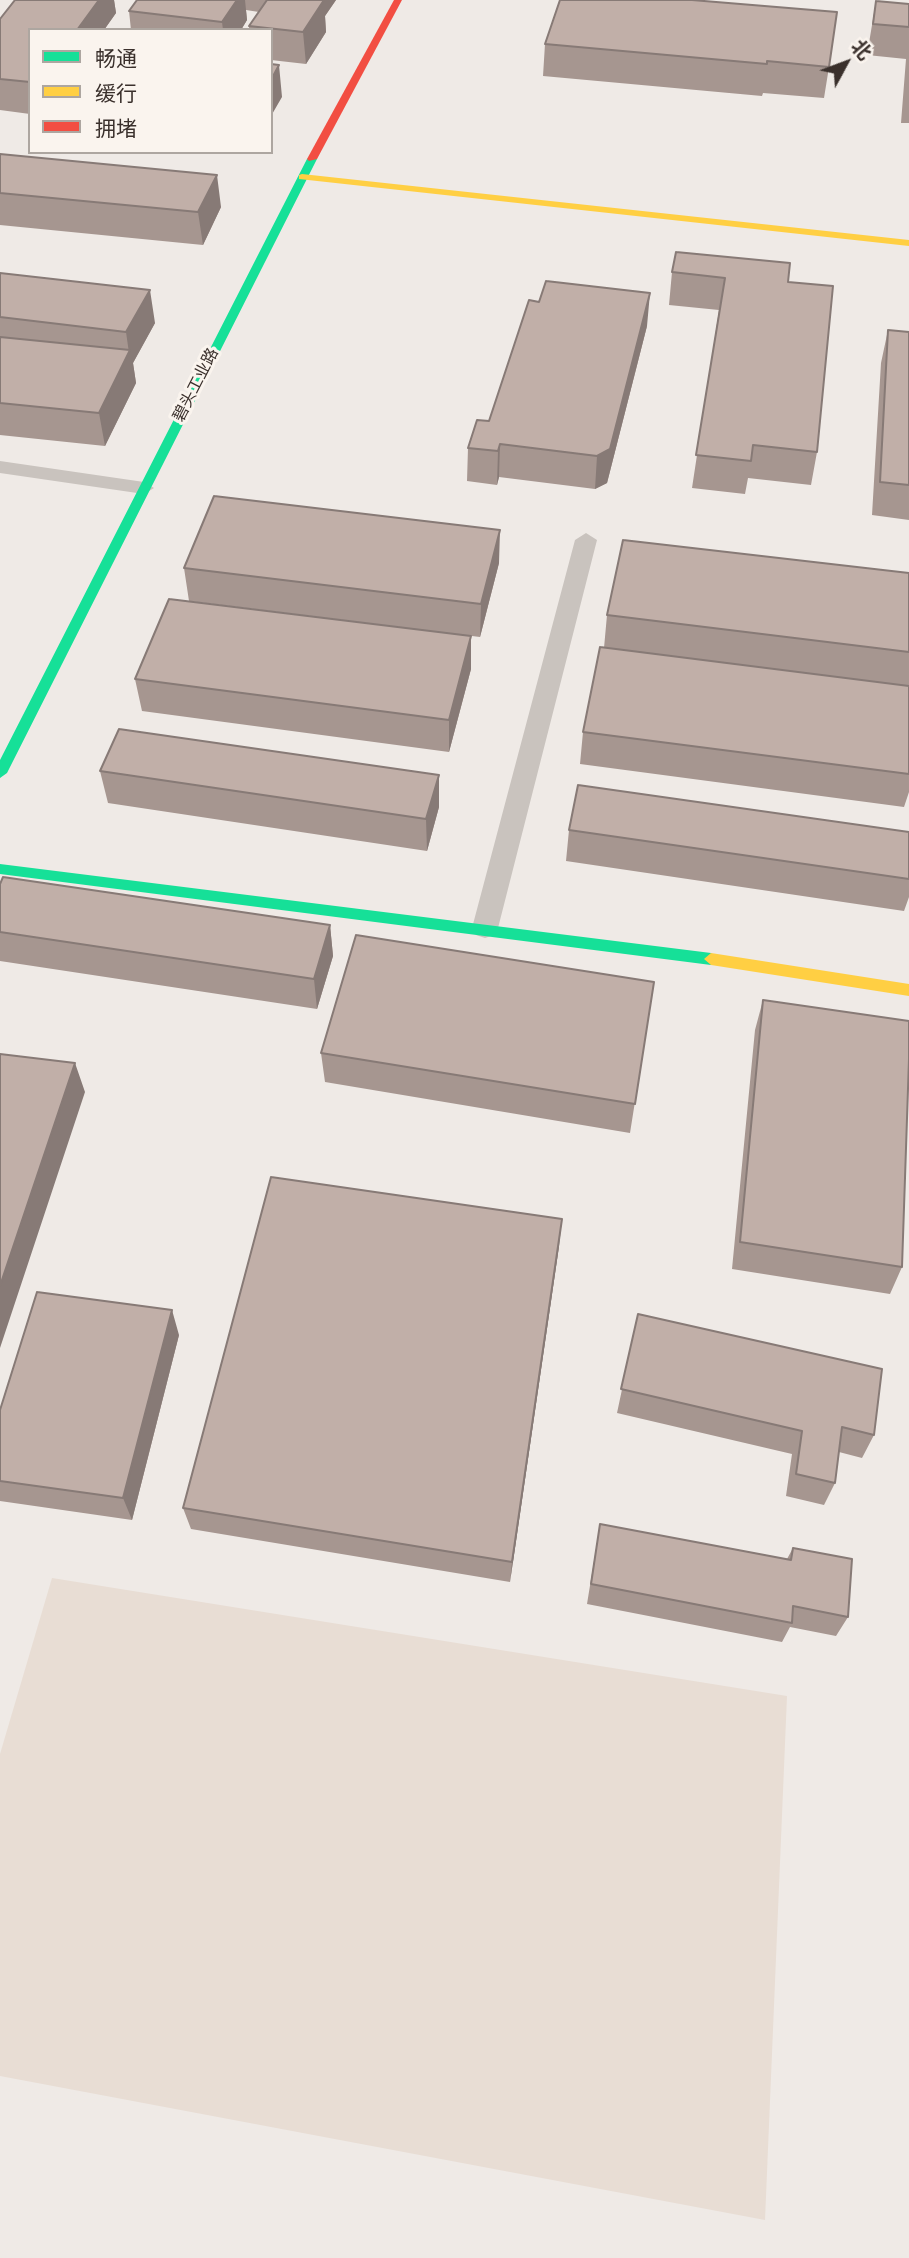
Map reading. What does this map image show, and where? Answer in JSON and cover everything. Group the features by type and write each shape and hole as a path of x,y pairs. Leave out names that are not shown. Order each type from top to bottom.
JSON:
{"street":[{"name":"碧头工业路","path":"0,773 302,177 398,0"},
{"path":"302,177 909,243"},
{"path":"0,869 625,946 909,990"}],"lane":[{"path":"0,467 144,488"},
{"path":"485,928 586,540"}],"shaded area":[{"path":"52,1578 787,1696 765,2220 0,2076 0,1754"}],"building":[{"path":"15,0 99,0 78,28 28,28 28,82 0,79 0,19"},
{"path":"137,0 237,0 222,22 129,11"},
{"path":"267,0 324,0 303,32 249,26"},
{"path":"560,0 692,0 837,12 829,67 545,44"},
{"path":"876,1 909,4 909,27 873,24"},
{"path":"273,64 279,65 273,76"},
{"path":"0,154 217,175 198,212 0,193"},
{"path":"676,252 790,263 788,282 833,286 817,452 753,445 751,461 696,455 725,278 672,272"},
{"path":"0,273 150,290 126,332 0,317"},
{"path":"546,281 650,293 610,449 597,456 500,444 498,451 468,448 477,420 489,421 529,300 539,302"},
{"path":"888,330 909,332 909,485 880,482"},
{"path":"0,337 130,350 99,413 0,403"},
{"path":"214,496 500,530 481,604 184,568"},
{"path":"623,540 909,573 909,652 607,615"},
{"path":"169,599 471,636 449,720 135,679"},
{"path":"600,647 909,686 909,774 583,732"},
{"path":"119,729 439,775 426,819 100,771"},
{"path":"578,785 909,832 909,879 569,830"},
{"path":"3,877 330,925 314,979 0,932 0,884"},
{"path":"356,935 654,982 635,1104 321,1053"},
{"path":"763,1000 909,1021 902,1267 740,1242"},
{"path":"0,1054 75,1063 0,1286"},
{"path":"271,1177 562,1219 512,1562 183,1508"},
{"path":"37,1292 172,1310 123,1498 0,1481 0,1410"},
{"path":"638,1314 882,1369 874,1435 842,1427 835,1483 796,1474 802,1431 621,1389"},
{"path":"600,1524 791,1560 793,1548 852,1559 848,1617 793,1606 792,1623 591,1584"}],"traffic: fast":[{"path":"0,773 312,159"},
{"path":"0,869 711,959"}],"traffic: slow":[{"path":"302,177 909,243"},
{"path":"711,959 909,990"}],"traffic: jam":[{"path":"312,159 398,0"}]}
